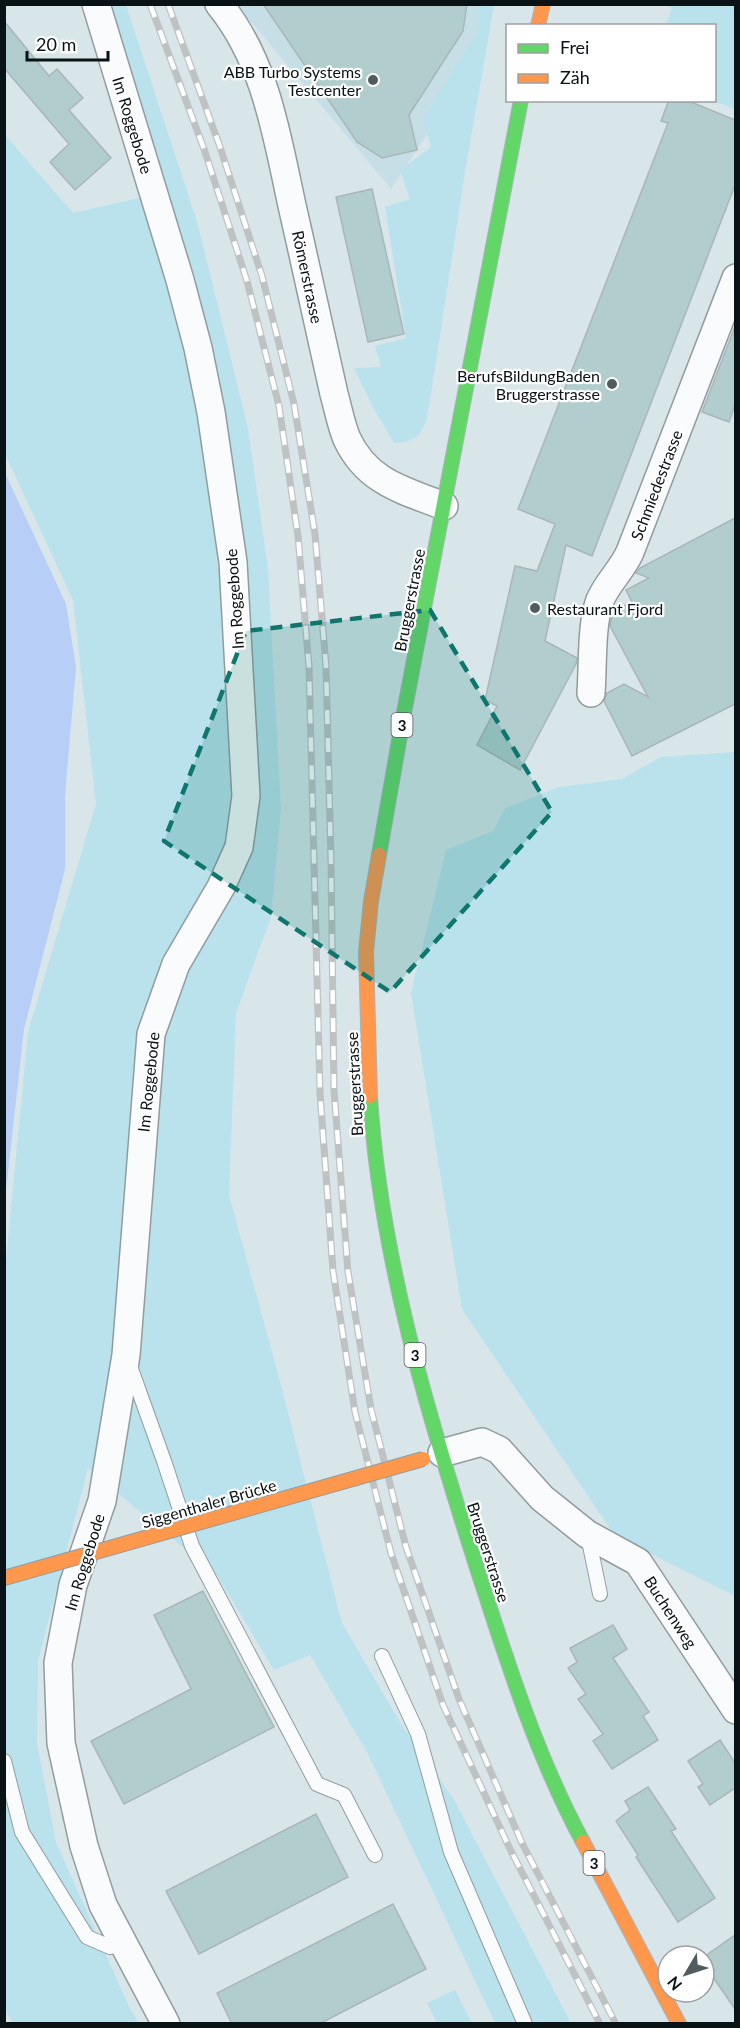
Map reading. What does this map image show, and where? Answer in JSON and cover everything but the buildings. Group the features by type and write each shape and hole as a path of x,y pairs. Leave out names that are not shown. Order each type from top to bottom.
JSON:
{"main road":[{"path":"538,24 543,4"},
{"name":"Bruggerstrasse","path":"521,102 502,189 469,379 371,901 366,952 368,1058 373,1140 392,1256 432,1456 515,1686 547,1766 576,1830 679,2024"},
{"name":"Siggenthaler Brücke","path":"4,1578 432,1456"}],"street":[{"name":"Im Roggebode","path":"96,4 180,280 198,348 211,412 233,562 246,796 238,847 221,887 176,964 151,1034 126,1355 102,1502 74,1586 58,1664 61,1743 84,1846 103,1905 166,2024"},
{"name":"Römerstrasse","path":"219,4 241,35 271,110 334,394 347,438 363,465 377,477 444,506"},
{"name":"Schmiedestrasse","path":"591,693 600,601 625,564 735,278"},
{"name":"Buchenweg","path":"432,1456 482,1442 499,1450 542,1498 587,1534 638,1562 735,1710"}],"lane":[{"path":"126,1355 192,1546 317,1784 344,1795 375,1855"},
{"path":"587,1534 600,1594"},
{"path":"382,1656 418,1734 452,1852 525,2024"},
{"path":"4,1761 22,1832 87,1937 110,1947 123,1943"}],"highlighted area":[{"path":"430,610 552,812 390,992 164,841 246,631"}],"shaded area":[{"path":"108,5 126,5 198,225 248,428 268,569 281,809 271,917 236,1013 229,1195 342,1623 401,1724 453,1798 571,2023 495,2023 368,1754 310,1655 274,1670 218,1577 88,1468 38,1661 37,1743 56,1842 130,2009 139,2023 12,2023 5,2009 5,1270 28,1032 96,804 73,600 5,454 4,134 73,213 161,193"},
{"name":"ABB Turbo Systems Testcenter","path":"237,5 488,5 471,68 391,189"},
{"path":"478,5 494,5 466,166 428,412 419,434 405,442 394,443 354,368 381,367 375,346 406,338 385,207 410,199 400,170 431,147 423,119 477,32"},
{"path":"664,5 735,5 735,109 715,102 716,24 666,24 672,8"},
{"path":"5,473 66,604 76,667 65,795 65,869 24,1029 5,1199"},
{"path":"735,752 735,1596 615,1536 462,1309 411,993 446,850 493,831 505,808 559,787 622,779 661,757"},
{"path":"455,1990 472,2023 437,2023 427,2003"}],"railway":[{"path":"150,4 204,149 247,281 279,406 298,536 309,667 320,1093 333,1271 355,1412 391,1553 443,1705 510,1849 600,2024"},
{"path":"168,4 219,144 262,276 294,404 315,534 326,666 334,1090 348,1272 371,1409 406,1547 459,1699 522,1843 616,2024"}],"traffic: fast":[{"path":"379,855 521,102"},
{"path":"370,1096 375,1156 384,1216 395,1275 424,1394 511,1673 551,1776 583,1842"}],"traffic: slow":[{"path":"538,24 543,4"},
{"path":"370,1096 366,952 371,901 379,855"},
{"path":"4,1578 423,1459"},
{"path":"583,1842 679,2024"}],"place":[{"name":"ABB Turbo Systems Testcenter","path":"373,80"},
{"name":"BerufsBildungBaden Bruggerstrasse","path":"612,384"},
{"name":"Restaurant Fjord","path":"535,608"}]}
